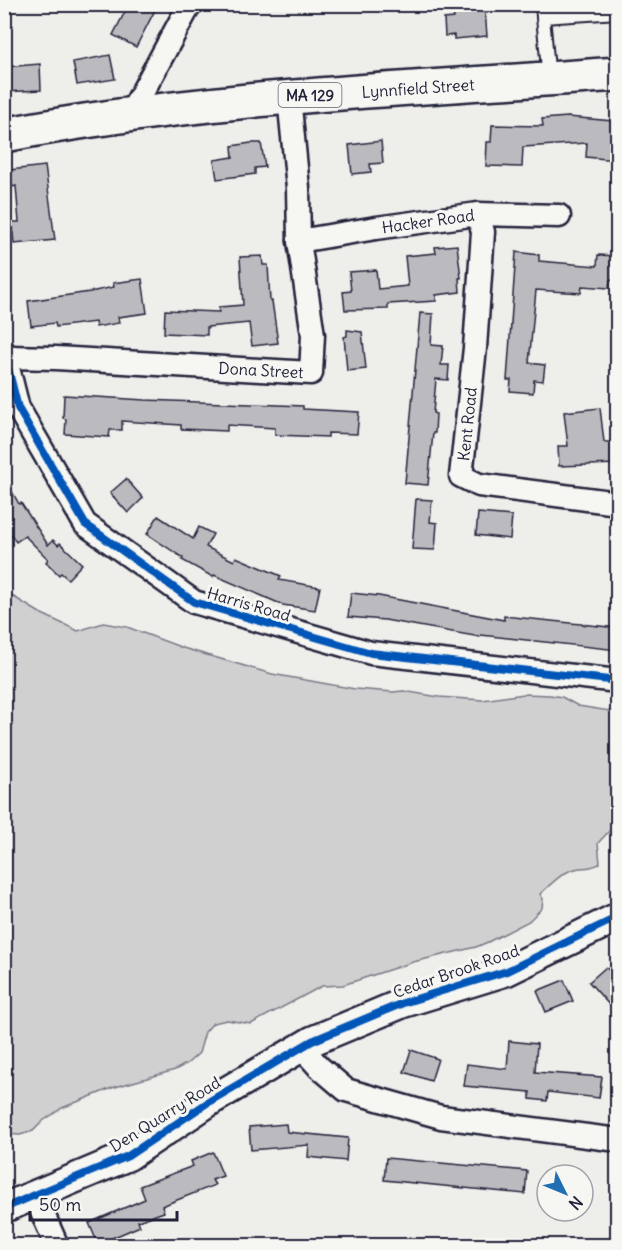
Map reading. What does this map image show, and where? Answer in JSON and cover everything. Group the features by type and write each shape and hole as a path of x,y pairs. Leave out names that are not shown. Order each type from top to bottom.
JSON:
{"main road":[{"name":"Lynnfield Street","path":"4,135 70,123 289,97 618,74"}],"street":[{"path":"130,115 186,6"},
{"name":"Dona Street","path":"5,355 311,373 313,335 298,241 298,188 289,97"},
{"name":"Hacker Road","path":"298,241 478,214 559,216"},
{"name":"Kent Road","path":"478,214 483,232 475,348 461,476 479,485 618,502"},
{"name":"Harris Road","path":"5,355 18,408 86,524 194,602 371,654 618,681"},
{"name":"Cedar Brook Road","path":"302,1047 403,1003 507,971 618,917"},
{"path":"302,1047 319,1067 346,1090 441,1117 618,1140"},
{"name":"Den Quarry Road","path":"4,1208 128,1156 210,1101 302,1047"},
{"path":"35,1196 57,1245"}],"lane":[{"path":"549,79 542,11 618,12"}],"shaded area":[{"path":"4,591 40,613 78,631 103,623 127,627 183,648 272,674 355,689 403,691 439,697 483,700 524,694 550,695 562,697 578,706 616,712 617,710 617,819 598,843 600,863 572,870 559,877 540,894 543,899 542,908 529,921 488,942 413,962 343,985 322,986 251,1024 227,1020 213,1023 205,1032 199,1053 188,1063 175,1070 112,1088 62,1108 33,1131 20,1135 5,1134"}],"building":[{"path":"129,4 144,4 155,10 136,47 113,35"},
{"path":"485,10 487,36 454,39 454,35 445,36 444,19 454,18 453,13"},
{"path":"110,55 115,79 77,85 73,62"},
{"path":"40,64 41,90 4,92 4,67"},
{"path":"568,117 613,121 612,131 618,131 616,160 586,157 587,143 523,147 522,167 486,166 487,142 491,142 492,125 543,126 542,119"},
{"path":"381,141 383,163 370,164 371,172 352,174 349,145"},
{"path":"261,143 265,167 255,168 255,174 217,179 214,160 233,157 232,146"},
{"path":"45,166 55,240 14,244 12,222 19,222 16,186 12,187 10,170"},
{"path":"457,245 461,278 459,278 460,292 436,295 436,301 388,304 388,309 345,310 343,292 351,291 349,272 376,270 378,289 408,286 405,256 436,253 435,247"},
{"path":"516,252 539,255 539,261 597,266 598,255 618,256 618,281 610,280 609,288 582,286 581,293 536,290 529,363 545,365 543,381 534,380 533,393 510,391 511,380 507,380"},
{"path":"262,256 263,265 268,265 270,301 272,301 278,343 252,346 249,323 207,327 207,335 164,333 165,310 219,312 219,307 243,305 240,257"},
{"path":"142,279 147,313 118,317 119,323 96,327 95,322 56,327 55,323 31,326 28,301 90,292 114,287 113,283"},
{"path":"420,313 433,314 431,345 443,346 441,365 449,365 448,380 436,379 433,413 436,414 435,433 433,433 428,485 405,483"},
{"path":"347,330 362,332 366,369 347,371 344,337 347,336"},
{"path":"64,395 303,406 303,409 359,412 357,434 328,433 328,437 275,435 275,428 227,425 227,431 181,429 181,425 122,421 122,430 110,430 109,437 65,434"},
{"path":"600,408 604,442 618,442 618,464 559,466 558,446 568,446 564,412"},
{"path":"4,477 19,504 21,503 48,545 53,540 58,545 60,543 82,564 68,579 61,573 59,575 46,562 48,559 25,536 16,542 4,524"},
{"path":"126,479 143,498 128,513 110,493"},
{"path":"416,499 432,500 430,522 437,523 435,550 412,549"},
{"path":"478,513 512,516 510,539 476,535"},
{"path":"158,516 193,539 199,527 213,534 206,547 234,561 236,557 281,576 279,580 320,587 315,610 283,605 214,575 213,577 182,560 183,558 147,534"},
{"path":"351,593 379,596 504,620 504,616 618,628 618,650 481,635 480,637 385,620 348,617"},
{"path":"606,967 618,981 618,1015 589,982"},
{"path":"564,980 573,1001 546,1012 537,991"},
{"path":"509,1041 537,1044 535,1072 602,1077 599,1098 548,1092 547,1101 530,1099 530,1092 464,1086 467,1064 507,1069"},
{"path":"411,1050 438,1059 431,1081 404,1072"},
{"path":"286,1124 287,1132 348,1138 346,1161 308,1157 309,1145 251,1150 249,1127"},
{"path":"213,1152 223,1176 212,1180 215,1185 162,1206 164,1212 138,1221 140,1226 98,1244 89,1223 145,1199 140,1186 193,1166 191,1161"},
{"path":"386,1158 527,1171 525,1194 384,1180"}],"cycle path":[{"path":"4,352 18,408 85,524 194,602 371,653 618,681"},
{"path":"4,1208 128,1156 210,1101 312,1041 403,1003 507,971 618,917"}]}
